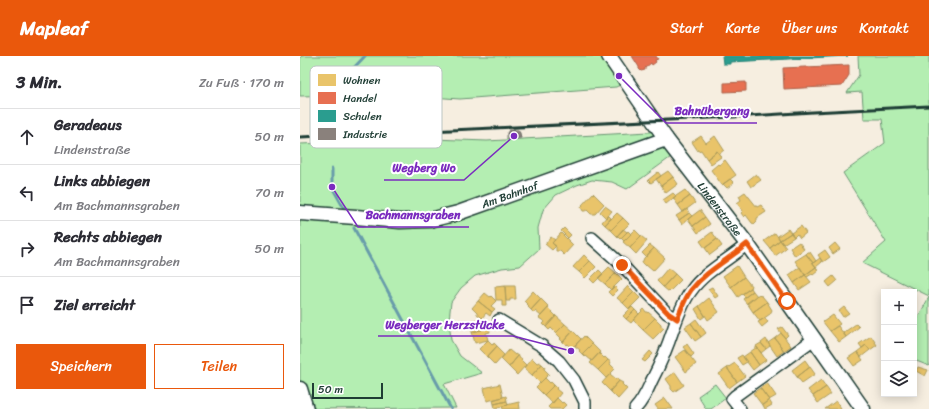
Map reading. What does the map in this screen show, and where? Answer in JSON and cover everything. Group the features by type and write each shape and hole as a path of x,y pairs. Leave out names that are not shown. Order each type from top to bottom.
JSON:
{"street":[{"name":"Lindenstraße","path":"609,56 666,139 747,244 863,409"},
{"name":"Am Bahnhof","path":"300,213 400,221 430,220 458,213 666,139"},
{"path":"592,238 622,265 668,313 677,319"},
{"path":"635,409 648,390 663,359 677,319 690,291 706,274 747,244"},
{"path":"499,320 542,346 559,361 574,380 585,402 585,409"},
{"path":"740,409 732,399 735,396 814,339"},
{"path":"300,389 306,409"}],"green space":[{"path":"302,56 602,56 622,84 616,87 460,99 442,98 442,66 310,66 310,96 300,96 300,58"},
{"path":"858,56 929,56 929,296 862,263 886,242 843,173 885,143 882,119 864,119 862,92 847,93 859,75"},
{"path":"667,131 682,149 627,189 612,182 592,180 556,195 543,210 538,228 539,249 520,266 502,268 475,276 461,288 451,302 449,320 451,340 460,356 482,373 444,384 456,408 300,409 300,144 310,144 310,148 442,148 442,139 487,141"},
{"path":"929,297 929,366 917,361 917,319"},
{"path":"715,384 726,398 711,409 706,409 698,396"}],"building: Wohnen":[{"path":"701,136 706,143 715,136 724,150 719,154 717,151 707,159 701,150 698,151 692,142"},
{"path":"717,151 721,157 711,164 707,159"},
{"path":"725,160 736,175 722,185 711,170"},
{"path":"668,171 673,177 661,186 656,179"},
{"path":"658,172 661,176 651,183 648,180"},
{"path":"756,174 761,180 751,187 747,181"},
{"path":"673,177 678,184 666,193 661,186"},
{"path":"730,179 734,183 727,188 723,184"},
{"path":"685,190 690,196 678,205 673,198"},
{"path":"745,192 757,207 761,205 766,212 757,218 757,221 754,224 746,215 744,217 741,213 743,211 737,203 741,200 739,196"},
{"path":"593,193 604,204 595,214 591,214 587,210 583,211 581,207"},
{"path":"673,193 676,196 666,204 663,200"},
{"path":"690,196 695,203 683,212 678,205"},
{"path":"605,206 612,211 606,218 600,212"},
{"path":"687,209 689,213 679,220 676,216"},
{"path":"700,210 705,217 693,226 688,219"},
{"path":"617,213 623,218 611,230 605,225"},
{"path":"689,213 692,216 682,224 679,220"},
{"path":"608,215 611,218 605,225 602,222"},
{"path":"705,217 710,224 698,233 693,226"},
{"path":"623,218 629,224 617,236 611,230"},
{"path":"801,226 806,233 800,238 797,234 794,237 791,233"},
{"path":"564,228 571,235 568,238 561,231"},
{"path":"623,229 627,232 620,239 617,236"},
{"path":"788,229 791,233 780,240 778,236"},
{"path":"635,230 641,236 630,248 623,242"},
{"path":"628,231 631,234 624,241 621,238"},
{"path":"712,232 717,239 705,248 700,241"},
{"path":"561,233 573,245 564,255 560,251 556,251 556,247 552,243"},
{"path":"775,233 780,240 770,248 764,241"},
{"path":"791,233 794,237 783,244 780,240"},
{"path":"641,236 647,241 636,254 630,248"},
{"path":"551,237 555,240 552,243 556,246 552,250 545,244"},
{"path":"717,239 722,246 710,255 705,248"},
{"path":"780,240 786,248 775,256 770,248"},
{"path":"799,242 804,249 795,256 790,248"},
{"path":"835,243 840,249 833,254 829,248"},
{"path":"650,245 654,248 646,257 642,253"},
{"path":"654,248 665,258 653,271 642,263 644,258"},
{"path":"825,250 830,257 823,262 818,255"},
{"path":"810,252 816,261 813,263 806,254"},
{"path":"806,254 816,267 805,275 795,261"},
{"path":"584,255 590,261 579,272 573,267"},
{"path":"820,258 822,262 816,267 813,263"},
{"path":"590,261 596,267 585,278 579,272"},
{"path":"737,266 744,277 731,287 723,276"},
{"path":"609,267 616,273 605,284 598,278"},
{"path":"800,267 805,275 794,283 789,275"},
{"path":"816,267 818,271 813,275 812,274 807,277 805,275"},
{"path":"668,268 675,274 663,287 657,281"},
{"path":"599,270 603,274 594,283 590,279"},
{"path":"616,273 622,279 611,290 605,284"},
{"path":"675,274 681,280 669,292 663,287"},
{"path":"805,275 811,282 799,290 794,283"},
{"path":"833,276 837,281 830,287 826,282"},
{"path":"744,277 752,287 738,297 731,287"},
{"path":"505,286 515,286 516,299 506,301"},
{"path":"505,286 506,306 502,306 502,300 496,300 495,287"},
{"path":"614,286 618,290 612,296 608,292"},
{"path":"628,286 634,292 623,303 617,298"},
{"path":"712,287 718,296 715,298 708,289"},
{"path":"751,288 753,291 745,297 742,294"},
{"path":"533,291 541,299 531,310 524,301"},
{"path":"753,291 757,296 747,304 743,299"},
{"path":"634,292 640,298 629,309 623,303"},
{"path":"485,293 496,301 491,306 495,309 492,312 478,301"},
{"path":"757,295 762,296 767,302 753,312 747,303"},
{"path":"709,298 719,312 708,320 699,306"},
{"path":"541,299 549,307 541,316 535,311 534,313 531,310"},
{"path":"478,301 492,312 490,316 486,313 482,318 472,308"},
{"path":"767,302 772,310 770,314 760,321 753,312"},
{"path":"699,306 705,316 701,319 695,309"},
{"path":"632,307 635,310 626,319 623,316"},
{"path":"844,307 849,313 843,317 839,311"},
{"path":"548,308 556,316 546,327 543,324 545,322 539,318"},
{"path":"644,309 655,318 643,330 633,320"},
{"path":"635,310 639,314 631,323 626,319"},
{"path":"833,315 840,324 830,331 823,322"},
{"path":"556,316 565,324 556,333 551,328 549,330 546,327"},
{"path":"482,318 484,325 488,324 489,328 472,332 469,321"},
{"path":"655,318 664,328 653,339 643,330"},
{"path":"765,318 768,322 762,327 758,322"},
{"path":"696,319 706,333 701,337 691,323"},
{"path":"691,323 701,337 695,341 685,327"},
{"path":"565,324 573,331 563,342 556,333"},
{"path":"856,324 859,327 846,337 843,333"},
{"path":"838,326 846,337 839,342 830,331"},
{"path":"782,327 788,335 785,338 778,329"},
{"path":"489,328 490,332 486,333 488,340 475,343 472,332"},
{"path":"573,331 581,339 572,348 563,342"},
{"path":"781,333 791,346 784,351 775,338"},
{"path":"584,336 592,344 582,354 575,346"},
{"path":"871,336 877,345 870,350 866,345 862,348 859,344"},
{"path":"775,338 784,351 777,356 768,343"},
{"path":"766,339 770,346 766,349 761,343"},
{"path":"488,340 493,345 494,343 497,346 487,357 479,349"},
{"path":"761,343 766,349 761,353 756,346"},
{"path":"592,344 600,352 592,361 582,354"},
{"path":"687,344 694,354 691,357 683,347"},
{"path":"866,345 870,350 861,357 857,352"},
{"path":"497,346 504,355 495,365 487,357"},
{"path":"757,347 766,360 759,365 750,352"},
{"path":"509,350 518,356 509,367 501,359"},
{"path":"685,350 696,364 686,372 675,357"},
{"path":"650,351 653,354 645,362 642,360"},
{"path":"750,352 759,365 753,370 743,357"},
{"path":"857,352 863,360 854,366 848,358"},
{"path":"599,353 608,360 598,370 590,363"},
{"path":"742,355 747,362 742,365 737,358"},
{"path":"518,356 526,365 517,375 509,367"},
{"path":"532,358 537,363 539,362 542,364 532,375 524,368"},
{"path":"608,360 615,369 606,378 598,370"},
{"path":"805,360 810,367 797,377 792,370"},
{"path":"735,363 745,376 737,382 727,368"},
{"path":"542,364 545,367 544,369 549,374 540,383 532,375"},
{"path":"810,367 815,374 802,383 797,377"},
{"path":"918,367 928,370 925,376 917,372"},
{"path":"727,368 737,382 729,388 719,374"},
{"path":"675,372 684,385 674,392 666,379"},
{"path":"610,374 619,381 610,391 602,383"},
{"path":"545,378 554,385 544,395 536,387"},
{"path":"821,380 826,387 813,396 808,390"},
{"path":"619,381 623,383 622,384 627,389 618,399 610,391"},
{"path":"767,383 776,396 769,400 760,388"},
{"path":"500,384 503,397 487,401 484,388"},
{"path":"554,385 561,393 553,403 544,395"},
{"path":"826,387 831,394 818,403 813,396"},
{"path":"760,388 769,400 762,405 753,393"},
{"path":"506,396 507,401 494,404 493,400"},
{"path":"557,398 566,405 562,409 550,409 548,407"},
{"path":"665,398 673,409 658,409 655,405"},
{"path":"769,400 772,405 765,409 763,405"},
{"path":"507,401 508,405 495,408 494,404"},
{"path":"836,401 841,408 825,409"},
{"path":"519,402 520,409 503,409 502,406"}],"building: Handel":[{"path":"632,56 656,56 658,59 655,60 656,62 652,65 651,63 645,68 645,70 641,71"},
{"path":"849,65 849,75 842,86 784,89 783,68"},
{"path":"746,82 746,91 724,92 724,83"}],"building: Schulen":[{"path":"722,56 848,56 730,62 730,64 723,64"}],"building: Industrie":[{"path":"509,130 518,130 521,138 507,139 507,133"}],"waterway":[{"path":"356,66 365,56"},
{"path":"332,169 332,187 345,210"},
{"path":"354,228 451,409"}],"railway":[{"path":"442,130 929,106"},
{"path":"300,137 310,137"}],"place":[{"name":"Bahnübergang","path":"619,76"},
{"name":"Wegberg Wo","path":"514,136"},
{"name":"Bachmannsgraben","path":"332,187"},
{"name":"Wegberger Herzstücke","path":"571,351"}],"route":[{"path":"622,265 668,313 677,319 690,291 706,274 747,244 787,301"}]}
